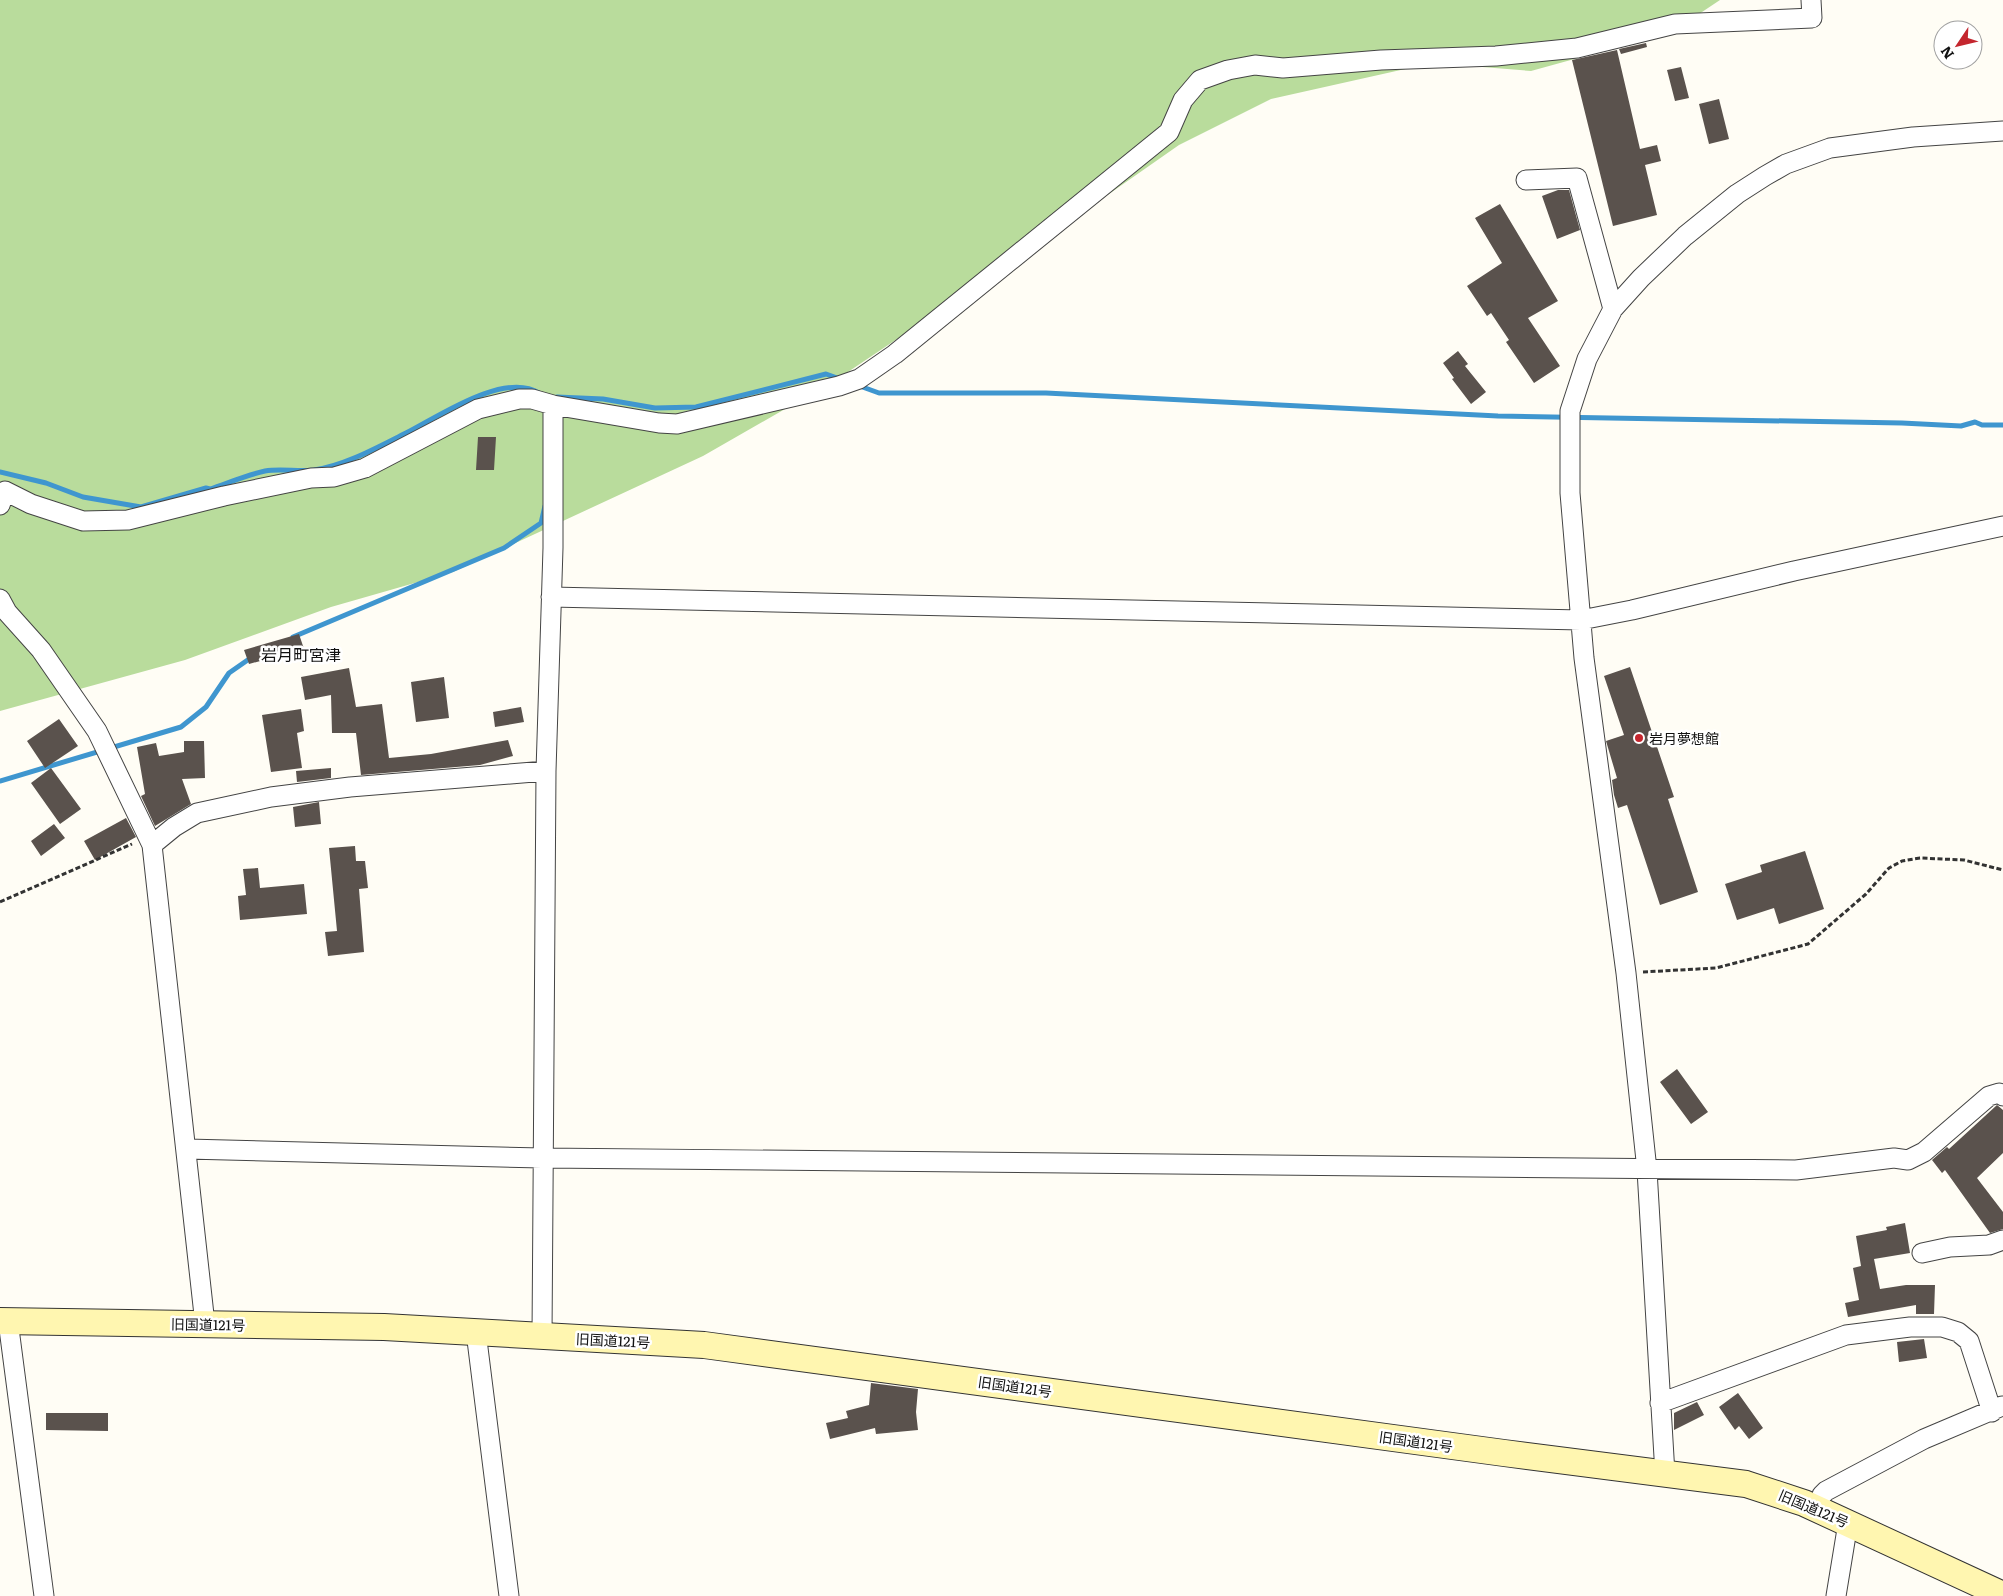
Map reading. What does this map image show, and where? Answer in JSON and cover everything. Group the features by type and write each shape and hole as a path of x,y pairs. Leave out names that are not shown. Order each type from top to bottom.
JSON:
{"street":[{"path":"0,505 5,491 31,504 82,521 128,520 224,496 311,478 334,477 365,468 478,409 495,404 532,399 553,405 659,423 677,424 839,386 859,380 895,354 1169,132 1183,100 1200,80 1228,70 1254,65 1284,68 1381,60 1496,56 1577,48 1675,24 1812,18 1811,0"},
{"path":"1665,1474 1647,1170 1626,973 1584,658 1570,493 1570,411 1587,359 1613,309 1641,278 1685,236 1737,194 1786,164 1837,147 1913,136 2003,131"},
{"path":"1526,180 1578,178 1613,309"},
{"path":"542,1336 546,771 551,597 553,405"},
{"path":"551,597 1581,620 1632,610 1794,571 2003,526"},
{"path":"0,599 7,612 40,650 97,731 150,841 187,1149 205,1324"},
{"path":"150,841 197,813 271,797 350,787 546,771"},
{"path":"187,1149 542,1158 1796,1170 1894,1158 1908,1160 1924,1152 1989,1096 1999,1093 2003,1096"},
{"path":"1922,1253 1950,1247 1989,1245 2003,1240"},
{"name":"旧国道121号","path":"4,1329 205,1324 384,1326 704,1345 1746,1484 1775,1491 1818,1509 2003,1595"},
{"path":"1660,1403 1846,1335 1910,1327 1942,1327 1958,1332 1969,1341 1998,1409 1924,1439 1826,1491 1822,1495 1818,1509"},
{"path":"4,1329 44,1596"},
{"path":"476,1332 509,1596"},
{"path":"1836,1596 1848,1523"}],"path":[{"path":"0,902 150,841"},
{"path":"1626,973 1716,968 1808,944 1866,894 1889,868 1902,861 1920,858 1964,860 2003,870"}],"green space":[{"path":"0,0 1720,0 1672,32 1531,71 1432,63 1271,99 1179,145 1016,259 839,378 703,456 453,572 331,607 185,660 0,711"}],"building":[{"path":"1646,43 1647,47 1621,54 1619,49"},
{"path":"1617,50 1640,149 1657,145 1661,161 1645,165 1657,215 1613,226 1572,60"},
{"path":"1681,67 1689,98 1675,101 1667,70"},
{"path":"1719,99 1729,139 1709,144 1699,104"},
{"path":"1558,190 1569,190 1580,230 1557,239 1542,196"},
{"path":"1500,204 1558,301 1528,318 1560,366 1534,383 1506,342 1509,340 1491,313 1487,316 1467,286 1502,263 1475,218"},
{"path":"1458,351 1468,364 1465,366 1486,392 1471,404 1452,379 1454,378 1443,363"},
{"path":"478,437 496,437 494,470 476,470"},
{"path":"299,634 304,649 249,664 244,650"},
{"path":"1630,667 1674,797 1668,799 1698,892 1660,905 1627,805 1618,808 1612,780 1617,778 1606,741 1624,735 1604,676"},
{"path":"349,668 356,707 382,704 389,758 431,754 508,740 513,756 480,765 361,775 356,733 332,733 331,695 305,700 301,677"},
{"path":"444,677 449,718 416,722 411,682"},
{"path":"521,707 524,722 495,727 493,712"},
{"path":"301,709 304,731 297,733 302,768 271,772 262,715"},
{"path":"59,719 78,746 45,768 27,741"},
{"path":"184,741 204,741 205,778 182,779 191,804 155,826 141,796 145,794 137,747 156,743 159,756 184,752"},
{"path":"51,768 81,809 60,824 31,783"},
{"path":"331,768 331,778 297,782 296,771"},
{"path":"319,802 321,824 295,827 293,807"},
{"path":"126,818 136,837 95,860 84,841"},
{"path":"54,824 65,838 41,856 31,841"},
{"path":"355,846 356,861 365,861 368,888 359,889 364,952 328,956 325,932 337,931 329,848"},
{"path":"1805,851 1824,909 1779,924 1774,908 1737,920 1725,884 1762,872 1760,865"},
{"path":"258,868 260,888 304,884 307,914 240,920 238,896 246,895 243,869"},
{"path":"1677,1069 1708,1112 1691,1124 1660,1082"},
{"path":"1997,1105 2003,1110 2003,1153 1977,1178 2003,1212 2003,1229 1990,1233 1945,1170 1942,1173 1932,1160 1947,1147 1949,1149"},
{"path":"1905,1223 1910,1253 1874,1259 1880,1289 1906,1285 1935,1285 1934,1314 1916,1314 1916,1305 1848,1317 1845,1303 1859,1300 1853,1268 1861,1266 1856,1236 1887,1230 1886,1227"},
{"path":"1924,1339 1927,1358 1899,1362 1897,1342"},
{"path":"871,1383 918,1389 916,1412 918,1430 876,1434 875,1428 830,1439 826,1423 848,1418 846,1411 869,1405"},
{"path":"1738,1393 1763,1428 1749,1439 1739,1426 1735,1430 1719,1407"},
{"path":"1697,1402 1704,1415 1674,1430 1674,1413"},
{"path":"46,1413 108,1413 108,1431 46,1430"}],"waterway":[{"path":"557,397 603,399 655,408 696,407 826,374 840,379"},
{"path":"857,385 879,393 1046,393 1498,416 1902,423 1961,426 1975,422 1982,425 2003,425"},
{"path":"0,472 46,483 83,497 141,507 206,488 210,489 265,471 302,471 326,468 373,450 471,399 490,392 508,388 525,388 539,393"},
{"path":"293,637 504,548 541,523 545,506"},
{"path":"0,781 181,727 206,707 229,673 252,657"}],"place":[{"name":"岩月夢想館","path":"1639,738"}],"district":[{"name":"岩月町宮津","path":"301,654"}]}
